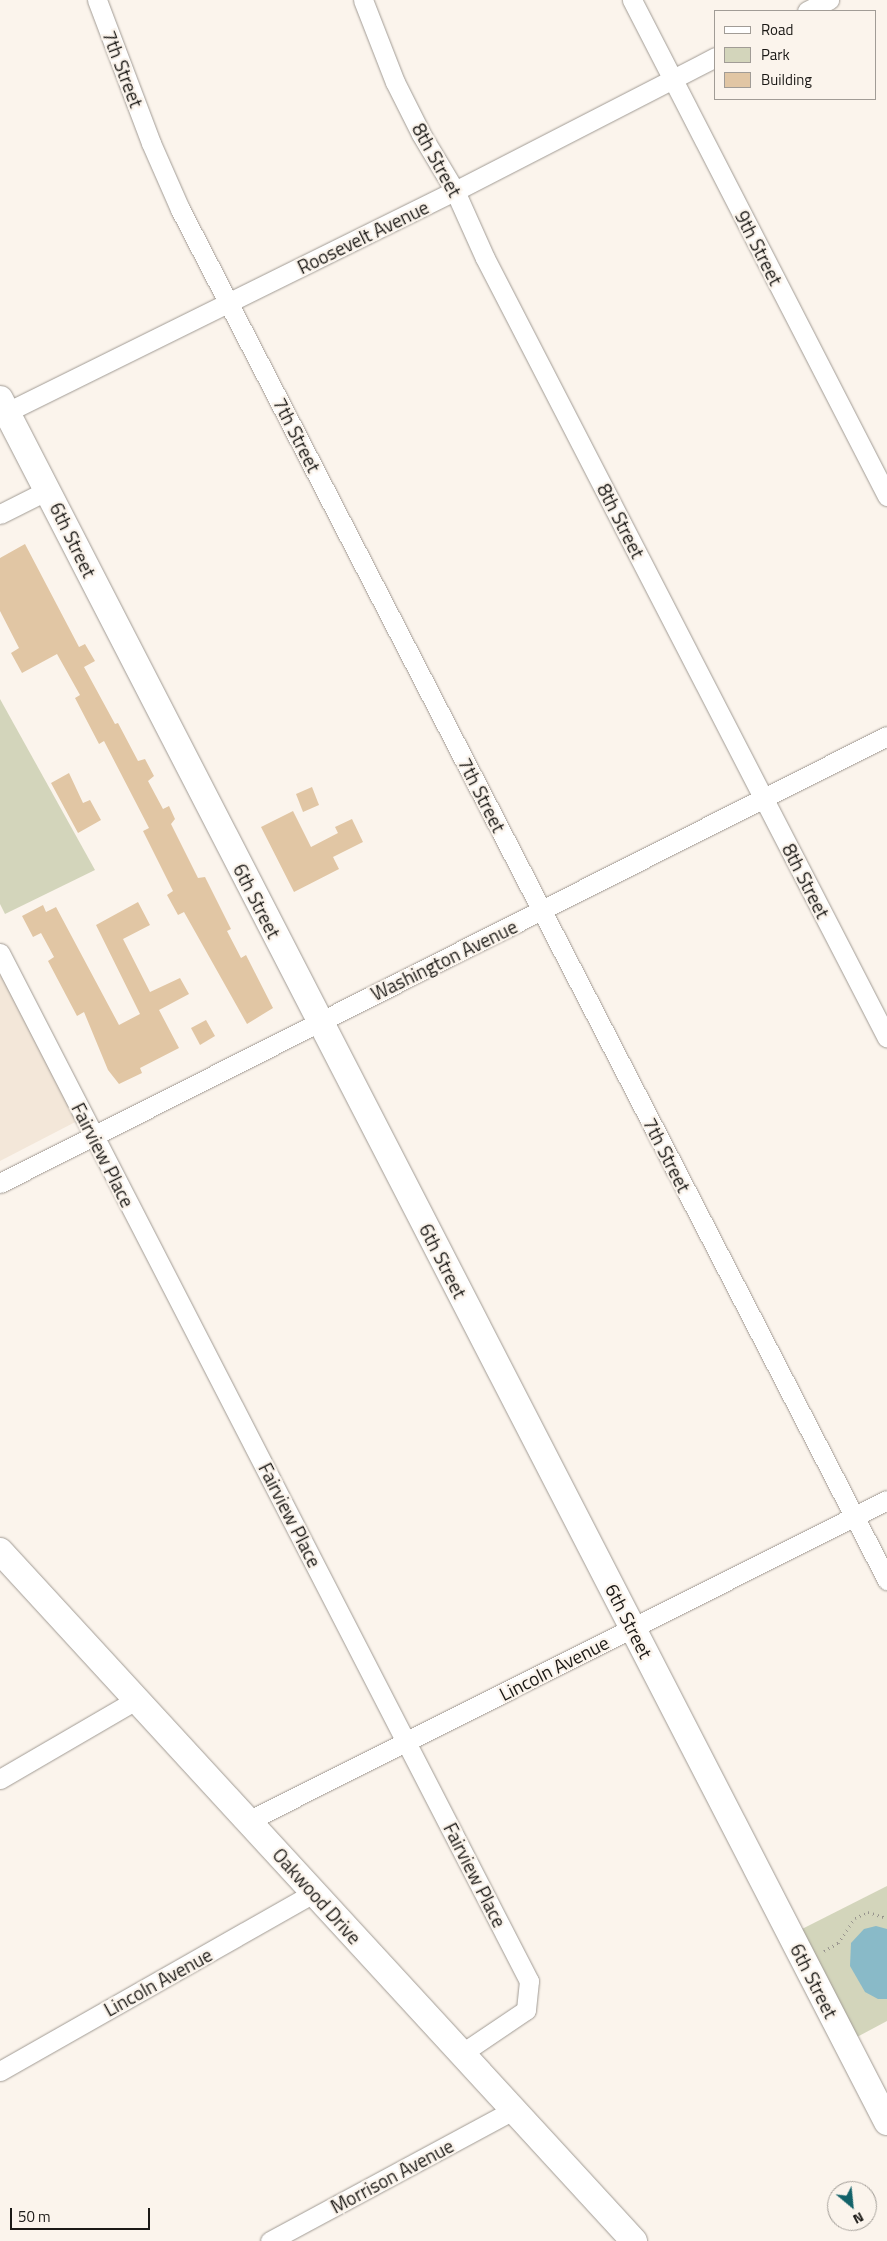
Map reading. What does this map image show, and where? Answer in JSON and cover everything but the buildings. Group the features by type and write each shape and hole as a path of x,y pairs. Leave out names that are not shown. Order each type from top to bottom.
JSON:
{"street":[{"name":"7th Street","path":"97,0 151,143 180,209 887,1580"},
{"name":"8th Street","path":"363,0 395,82 456,191 490,266 887,1038"},
{"name":"9th Street","path":"632,0 887,496"},
{"path":"809,10 830,0"},
{"name":"Roosevelt Avenue","path":"4,406 229,304 456,191 714,58"},
{"name":"6th Street","path":"4,406 887,2122"},
{"path":"0,514 48,490"},
{"name":"Washington Avenue","path":"0,1183 320,1021 542,912 887,736"},
{"name":"Fairview Place","path":"0,953 529,1981 526,2010 461,2054"},
{"name":"Lincoln Avenue","path":"248,1822 633,1627 855,1518 887,1500"},
{"name":"Oakwood Drive","path":"0,1551 634,2241"},
{"path":"0,1778 136,1700"},
{"name":"Lincoln Avenue","path":"0,2071 315,1892"},
{"name":"Morrison Avenue","path":"270,2241 513,2110"}],"path":[{"path":"821,1952 838,1943 855,1918 868,1912 887,1918"}],"shaded area":[{"path":"0,953 83,1118 0,1161"}],"green space":[{"path":"0,699 95,870 5,914 0,904"},
{"path":"887,1886 887,2021 857,2037 802,1929"}],"water":[{"path":"876,1926 887,1929 887,1999 878,1999 865,1992 850,1966 851,1943 864,1929"}]}
